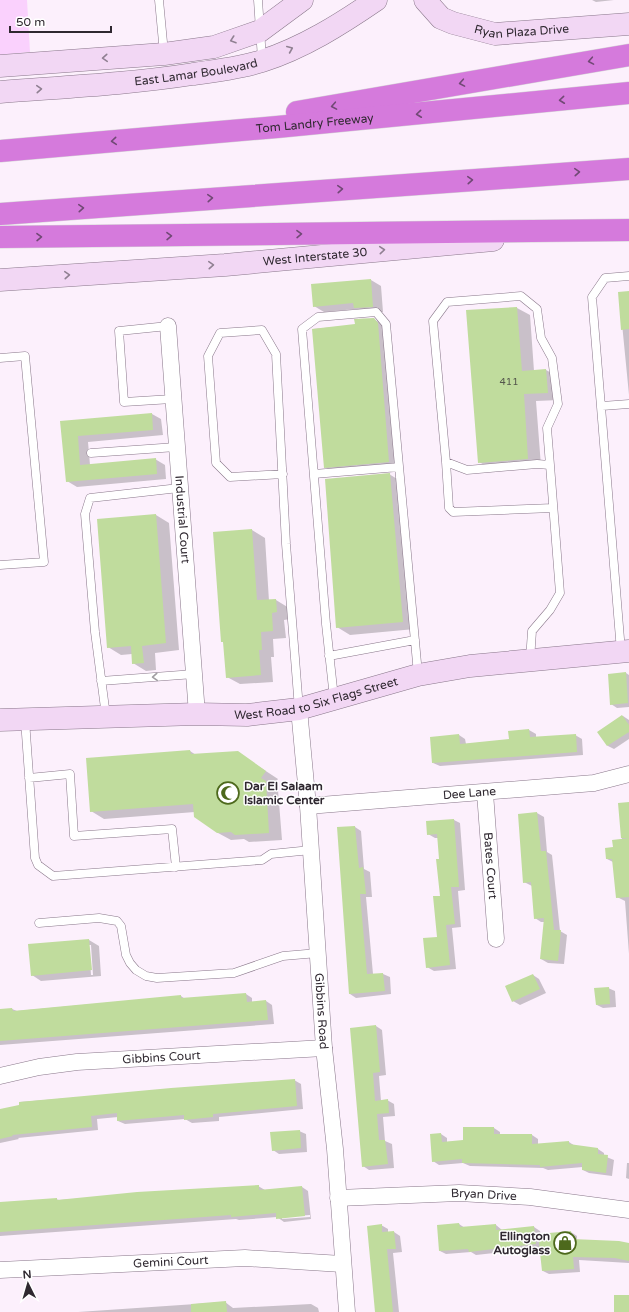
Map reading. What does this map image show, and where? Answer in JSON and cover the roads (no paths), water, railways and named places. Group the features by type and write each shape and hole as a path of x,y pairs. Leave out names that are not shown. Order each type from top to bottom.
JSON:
{"highway":[{"path":"153,138 629,55"},
{"name":"Tom Landry Freeway","path":"0,151 629,93"},
{"path":"0,214 629,169"},
{"path":"0,237 629,230"}],"main road":[{"name":"East Lamar Boulevard","path":"0,66 164,54 214,47 260,31 302,0"},
{"name":"East Lamar Boulevard","path":"0,92 157,80 220,70 262,61 298,46 337,26 376,0"},
{"name":"Ryan Plaza Drive","path":"425,0 441,18 453,23 495,34 629,24"},
{"name":"West Interstate 30","path":"0,280 225,264 513,238 629,230"},
{"name":"West Road to Six Flags Street","path":"0,720 106,716 247,714 299,709 418,675 470,666 625,652"}],"street":[{"name":"Industrial Court","path":"168,326 172,399 197,714"},
{"name":"Gibbins Road","path":"299,709 308,806 324,1048 347,1312"},
{"name":"Dee Lane","path":"308,806 485,793 594,783 629,774"},
{"name":"Bates Court","path":"485,793 496,939"},
{"name":"Gibbins Court","path":"0,1076 39,1067 77,1062 324,1048"},
{"name":"Bryan Drive","path":"338,1198 459,1193 530,1197 629,1210"},
{"name":"Gemini Court","path":"0,1270 245,1258 342,1264"}],"lane":[{"path":"158,0 164,54"},
{"path":"258,0 262,61"},
{"path":"625,652 592,297 605,278 629,276"},
{"path":"530,660 532,631 550,610 560,593 547,428 558,404 552,358 541,338 537,309 521,296 447,302 433,320 449,508 453,512 553,508"},
{"path":"334,699 329,656 302,330 318,317 376,312 386,324 418,675"},
{"path":"168,326 119,331 124,402 172,399"},
{"path":"283,474 230,477 216,463 208,356 220,333 262,330 276,354 299,709"},
{"path":"0,358 25,356 44,562 0,565"},
{"path":"602,406 629,404"},
{"path":"91,453 176,447"},
{"path":"446,462 468,470 537,464 550,465"},
{"path":"314,474 399,467"},
{"path":"106,716 95,632 85,514 90,498 179,488"},
{"path":"329,656 415,640"},
{"path":"101,681 194,674"},
{"path":"24,719 35,858 38,866 53,876 262,860 271,854 311,850"},
{"path":"29,778 70,774 74,836 172,829 176,867"},
{"path":"38,923 99,918 117,921 121,926 126,955 130,963 141,974 157,978 234,973 283,956 318,953"}],"place":[{"name":"Dar El Salaam Islamic Center","path":"228,793"},
{"name":"Ellington Autoglass","path":"565,1243"}]}
